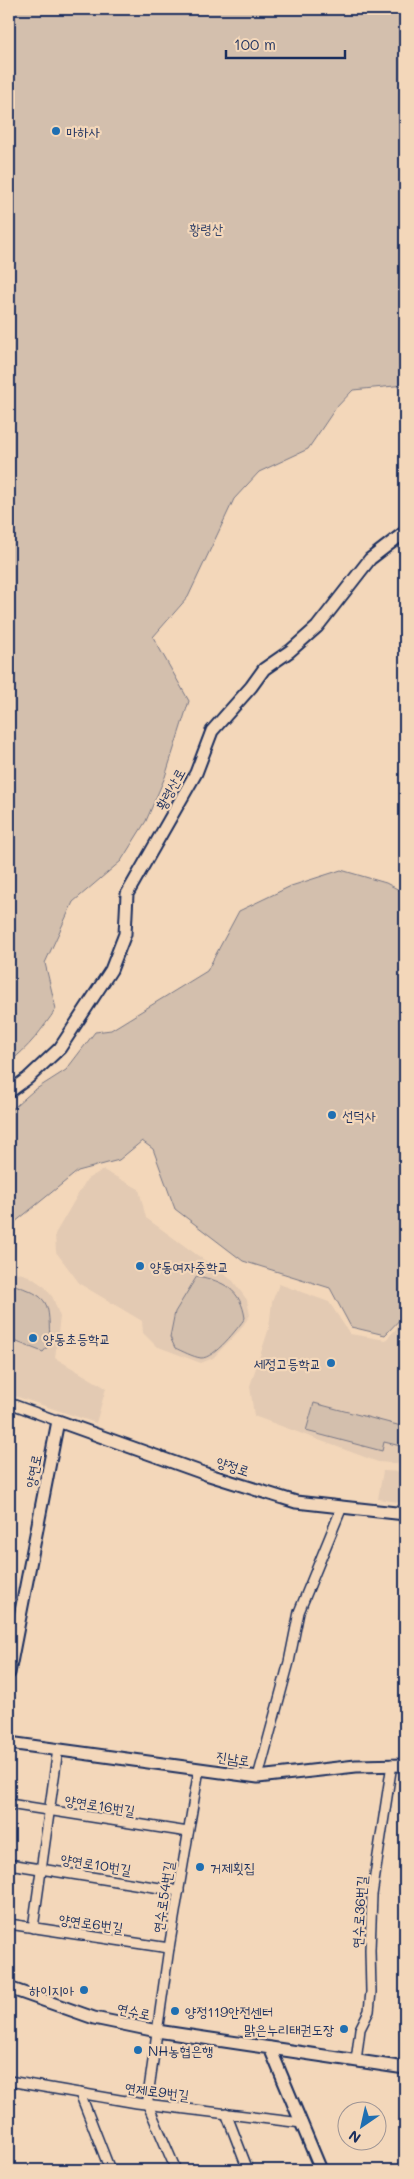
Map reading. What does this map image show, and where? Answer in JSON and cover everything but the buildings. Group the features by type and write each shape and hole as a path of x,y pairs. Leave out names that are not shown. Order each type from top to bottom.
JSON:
{"street":[{"name":"황령산로","path":"9,1092 28,1078 60,1048 111,970 125,934 127,894 196,773 212,731 251,687 264,669 290,651 317,627 370,559 405,532"},
{"path":"9,1403 58,1421"},
{"name":"양정로","path":"58,1421 206,1474 296,1502 405,1514"},
{"name":"양연로","path":"9,1673 58,1421"},
{"path":"258,1777 289,1662 299,1612 342,1507"},
{"name":"진남로","path":"9,1742 258,1777 392,1764 405,1765"},
{"path":"34,1928 40,1869 58,1749"},
{"name":"연수로36번길","path":"356,2060 360,2030 369,2011 371,1992 372,1895 392,1764"},
{"name":"연수로54번길","path":"148,2105 169,1948 199,1769"},
{"name":"양연로16번길","path":"9,1804 188,1832"},
{"name":"양연로10번길","path":"9,1864 179,1890"},
{"name":"양연로6번길","path":"9,1924 169,1948"},
{"name":"연수로","path":"9,1988 94,2018 157,2031 405,2068"},
{"path":"270,2048 321,2170"},
{"name":"연제로9번길","path":"9,2081 148,2105 302,2123"},
{"path":"80,2093 110,2170"},
{"path":"148,2105 176,2170"},
{"path":"226,2113 248,2170"}],"shaded area":[{"name":"양동여자중학교","path":"103,1170 139,1189 146,1218 233,1281 247,1300 250,1315 240,1330 213,1358 201,1363 156,1346 143,1333 142,1321 80,1284 56,1252 55,1234 87,1179"},
{"name":"양동초등학교","path":"9,1270 29,1276 45,1287 53,1298 60,1317 55,1358 106,1388 96,1423 9,1394"},
{"name":"세정고등학교","path":"279,1284 329,1302 350,1334 386,1340 405,1319 405,1464 378,1462 254,1416 250,1386 269,1328 272,1302"},
{"path":"383,1471 405,1472 405,1503 378,1499"}],"green space":[{"name":"황령산","path":"9,9 405,9 405,385 353,390 335,409 308,449 259,472 234,499 188,597 153,637 189,701 165,777 146,821 121,861 73,902 45,963 56,1009 29,1045 9,1062"},
{"path":"341,870 386,883 405,893 405,1314 385,1335 351,1327 330,1288 243,1261 175,1209 153,1149 142,1141 119,1160 78,1171 9,1227 9,1112 33,1091 66,1070 95,1032 111,1030 207,971 239,911 291,886"},
{"path":"197,1276 207,1278 230,1288 240,1300 245,1318 219,1348 212,1354 201,1358 175,1348 170,1337 175,1312"},
{"path":"9,1283 34,1293 45,1303 49,1318 50,1344 43,1352 9,1339"},
{"path":"314,1403 405,1427 405,1447 384,1442 382,1451 306,1431"}],"place":[{"name":"마하사","path":"56,131"},
{"name":"선덕사","path":"332,1115"},
{"name":"양동여자중학교","path":"140,1266"},
{"name":"양동초등학교","path":"33,1338"},
{"name":"세정고등학교","path":"331,1363"},
{"name":"거제횟집","path":"200,1867"},
{"name":"하이지아","path":"84,1990"},
{"name":"양정119안전센터","path":"175,2011"},
{"name":"맑은누리태권도장","path":"344,2029"},
{"name":"NH농협은행","path":"138,2050"}]}
